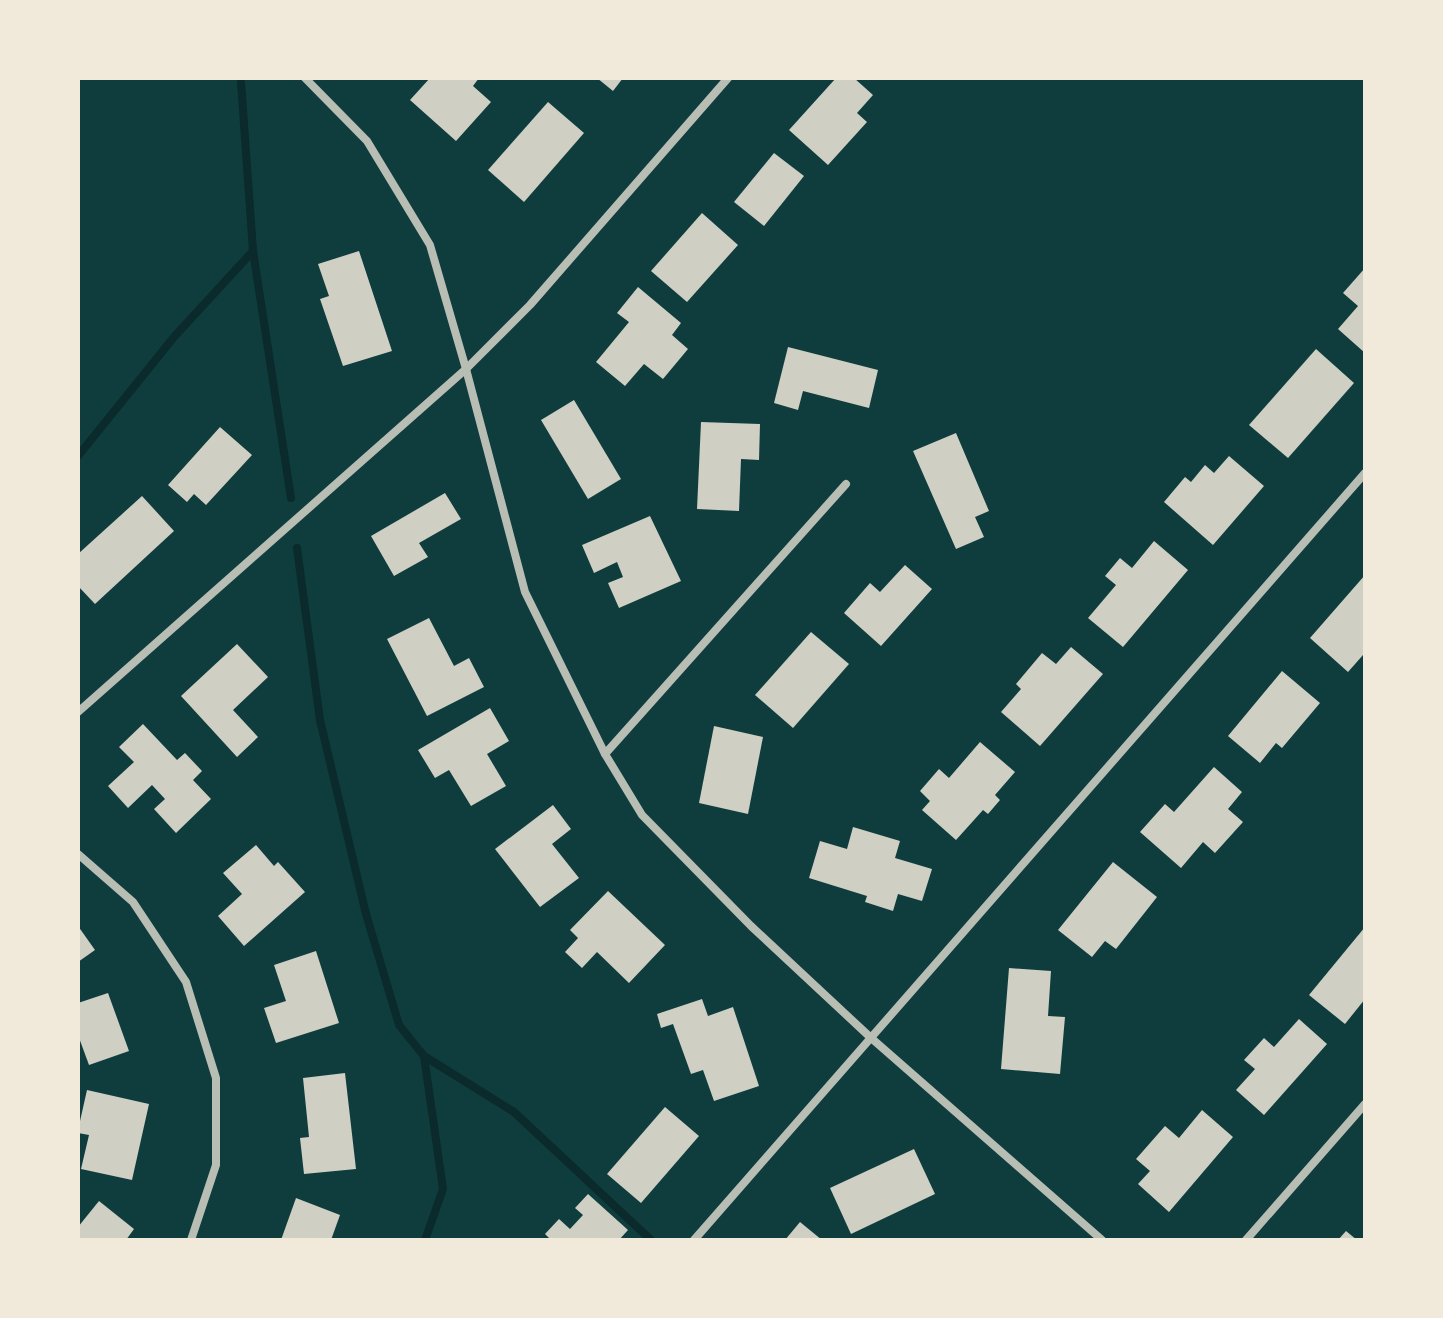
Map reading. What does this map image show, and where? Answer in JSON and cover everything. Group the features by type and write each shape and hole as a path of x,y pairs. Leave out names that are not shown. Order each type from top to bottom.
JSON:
{"street":[{"path":"305,78 367,141 430,245 525,592 605,754 642,815 751,926 870,1037 1102,1240"},
{"path":"78,712 466,369 530,305 728,78"},
{"path":"694,1240 1365,473"},
{"path":"605,754 846,484"},
{"path":"78,854 133,902 186,982 216,1078 216,1165 191,1240"},
{"path":"1246,1240 1365,1104"}],"building":[{"path":"430,78 479,78 473,86 491,102 456,141 410,100"},
{"path":"597,78 623,78 613,91"},
{"path":"836,78 854,78 873,95 857,113 867,122 828,165 789,130"},
{"path":"548,102 584,133 524,202 488,170"},
{"path":"774,153 804,176 764,226 734,202"},
{"path":"702,213 738,245 687,302 651,271"},
{"path":"359,251 392,351 343,366 320,299 329,296 318,264"},
{"path":"1365,268 1365,353 1338,329 1358,306 1343,293"},
{"path":"638,287 681,323 672,335 688,349 663,379 644,364 625,386 596,362 629,322 617,313"},
{"path":"788,347 878,370 869,408 803,391 798,410 774,403"},
{"path":"1316,349 1354,383 1288,458 1249,425"},
{"path":"574,400 621,479 588,499 541,420"},
{"path":"701,422 760,424 759,460 741,459 739,511 697,509"},
{"path":"220,427 252,455 206,505 194,494 187,502 168,485"},
{"path":"956,433 989,511 975,517 984,537 956,549 913,451"},
{"path":"1229,456 1264,486 1213,545 1164,502 1185,477 1191,482 1205,465 1214,473"},
{"path":"445,493 461,519 419,543 428,557 394,576 371,536"},
{"path":"142,496 174,531 95,604 78,586 78,554"},
{"path":"650,516 681,581 619,608 608,583 623,577 617,562 594,573 582,545"},
{"path":"1154,541 1188,570 1123,647 1088,618 1116,585 1105,576 1120,558 1132,568"},
{"path":"905,565 932,589 881,646 844,613 870,583 880,592"},
{"path":"1365,575 1365,657 1363,655 1348,672 1310,638"},
{"path":"429,618 454,666 469,658 484,687 427,716 387,639"},
{"path":"811,632 849,664 793,728 755,695"},
{"path":"237,644 268,677 233,710 258,737 237,757 181,696"},
{"path":"1071,647 1103,674 1040,746 1001,712 1021,689 1016,684 1042,653 1056,664"},
{"path":"1282,671 1320,703 1282,748 1276,743 1260,763 1228,736"},
{"path":"490,708 509,741 487,754 506,786 471,806 449,770 435,778 418,750"},
{"path":"143,724 177,760 185,753 202,771 193,780 211,799 176,833 154,809 165,799 152,785 128,808 108,786 134,762 119,747"},
{"path":"714,726 763,737 748,814 699,803"},
{"path":"980,742 1015,772 995,795 1000,800 988,814 983,810 956,840 922,810 930,801 920,791 939,769 949,778"},
{"path":"1214,767 1242,792 1228,809 1243,822 1215,853 1203,842 1181,868 1140,832 1165,804 1174,812"},
{"path":"553,805 571,829 552,844 579,878 540,907 495,849"},
{"path":"853,827 900,841 895,858 932,869 922,901 898,894 893,911 865,902 867,896 809,878 820,841 847,849"},
{"path":"256,845 274,866 278,862 305,892 244,946 218,916 242,894 223,873"},
{"path":"1113,862 1157,897 1116,949 1105,941 1092,957 1058,930"},
{"path":"608,891 665,945 629,983 597,952 582,968 565,952 578,938 570,930"},
{"path":"78,926 95,950 78,962"},
{"path":"1365,927 1365,999 1345,1024 1309,995"},
{"path":"316,951 339,1023 276,1043 264,1008 286,1001 274,965"},
{"path":"1009,968 1051,971 1048,1016 1065,1017 1060,1074 1001,1069"},
{"path":"108,993 129,1051 89,1065 78,1035 78,1003"},
{"path":"702,999 708,1016 733,1007 759,1086 714,1101 703,1070 691,1074 673,1024 661,1028 657,1014"},
{"path":"1299,1019 1327,1044 1264,1115 1236,1090 1255,1069 1244,1060 1264,1038 1274,1047"},
{"path":"345,1073 356,1169 304,1174 300,1138 309,1137 303,1078"},
{"path":"87,1090 149,1104 132,1180 81,1169 89,1135 78,1133 78,1130"},
{"path":"665,1107 699,1136 641,1203 607,1174"},
{"path":"1202,1110 1233,1137 1169,1212 1138,1184 1150,1171 1136,1159 1165,1126 1179,1138"},
{"path":"914,1149 935,1194 851,1234 830,1188"},
{"path":"588,1194 628,1230 619,1240 548,1240 545,1234 559,1219 570,1229 583,1215 575,1208"},
{"path":"296,1198 340,1215 331,1240 281,1240"},
{"path":"99,1201 134,1229 126,1240 78,1240 78,1227"},
{"path":"800,1222 822,1240 785,1240"},
{"path":"1346,1231 1357,1240 1338,1240"}],"waterway":[{"path":"241,82 253,251 291,498"},
{"path":"78,456 174,337 253,251"},
{"path":"297,548 320,720 366,914 399,1025 424,1056 443,1189 425,1240"},
{"path":"424,1056 514,1112 651,1240"}]}
